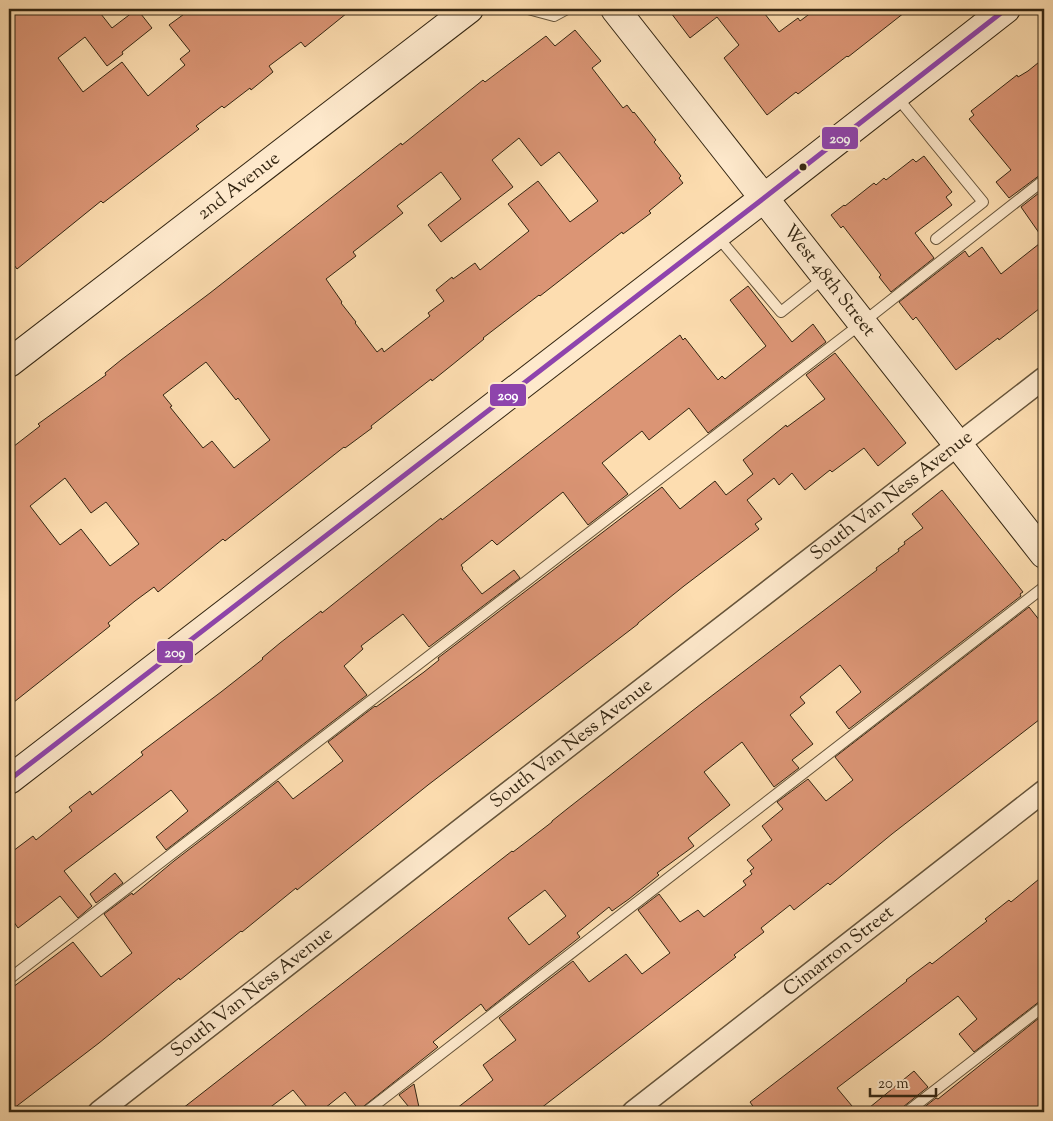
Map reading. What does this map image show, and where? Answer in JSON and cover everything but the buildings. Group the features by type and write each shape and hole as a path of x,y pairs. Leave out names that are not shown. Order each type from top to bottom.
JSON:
{"street":[{"name":"2nd Avenue","path":"9,363 469,9"},
{"name":"West 48th Street","path":"615,9 1044,554"},
{"path":"9,780 1006,9"},
{"name":"South Van Ness Avenue","path":"99,1112 508,793 959,446 1044,378"},
{"name":"Cimarron Street","path":"633,1112 1044,792"}],"lane":[{"path":"528,9 554,16 567,9"},
{"path":"896,95 983,202 936,239"},
{"path":"9,979 862,323 1044,180"},
{"path":"716,235 780,312 826,276"},
{"path":"366,1112 1044,587"},
{"path":"908,1112 1044,1006"}],"transit line":[{"name":"209","path":"9,780 1006,9"}]}
